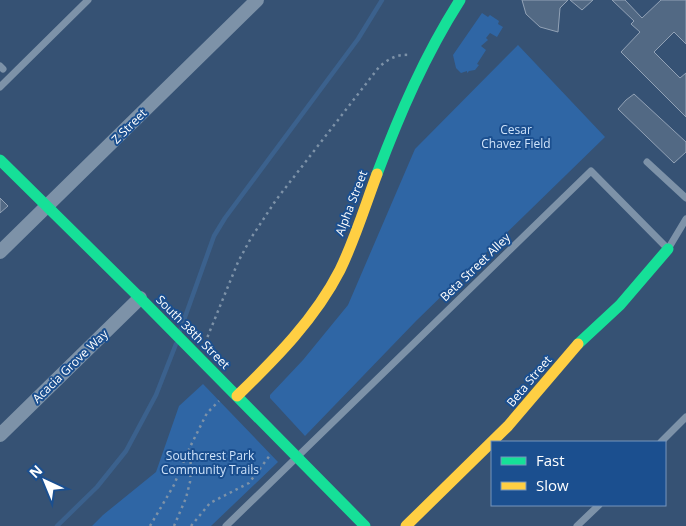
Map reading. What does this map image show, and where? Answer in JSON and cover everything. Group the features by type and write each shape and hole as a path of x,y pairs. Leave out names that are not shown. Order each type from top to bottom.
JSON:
{"street":[{"name":"Z Street","path":"0,252 257,0"},
{"name":"Alpha Street","path":"234,393 298,334 319,307 340,270 409,91 447,19 460,0"},
{"name":"South 38th Street","path":"0,160 46,208 199,357 365,526"},
{"name":"Beta Street","path":"493,441 508,426 578,344 620,305 668,249"},
{"name":"Acacia Grove Way","path":"0,435 140,298"},
{"name":"Beta Street","path":"406,526 491,443"}],"lane":[{"path":"0,87 88,0"},
{"path":"647,162 686,198"},
{"name":"Beta Street Alley","path":"297,456 591,171 668,249"},
{"path":"668,249 686,219"},
{"path":"663,441 686,417"},
{"path":"226,526 297,456"},
{"path":"577,526 598,506"}],"path":[{"path":"199,357 238,262 251,238 288,185 386,60 401,54 428,56"},
{"path":"150,526 174,485 207,413 234,393"},
{"path":"191,526 210,503 249,483 280,441"},
{"path":"174,526 186,498 190,482 189,449"}],"green space":[{"path":"482,13 488,17 490,15 499,21 498,24 503,27 497,37 490,33 486,38 488,40 481,46 486,50 475,70 461,73 456,68 453,55"},
{"name":"Cesar Chavez Field","path":"518,45 605,137 416,321 305,436 270,398 270,395 303,360 348,305 415,149"},
{"name":"Southcrest Park Community Trails","path":"203,384 278,462 211,526 92,526 156,472 179,406"}],"building":[{"path":"522,0 568,0 560,8 558,32 540,27 526,14"},
{"path":"570,0 593,0 582,10"},
{"path":"612,0 625,0 642,18 661,0 686,0 686,44 674,32 654,52 680,78 686,73 686,117 621,52 640,32 631,24 634,21"},
{"path":"634,94 686,142 686,152 674,163 618,109"},
{"path":"0,198 8,206 0,213"}],"waterway":[{"path":"180,331 214,236 225,218 358,39 382,0"},
{"path":"57,526 97,487 126,451 156,395 176,344"}],"traffic: fast":[{"path":"377,174 414,85 460,0"},
{"path":"0,160 140,298 365,526"},
{"path":"578,344 620,305 668,249"}],"traffic: slow":[{"path":"237,396 294,337 330,288 350,246 377,174"},
{"path":"493,441 508,426 578,344"},
{"path":"406,526 491,443"}]}
